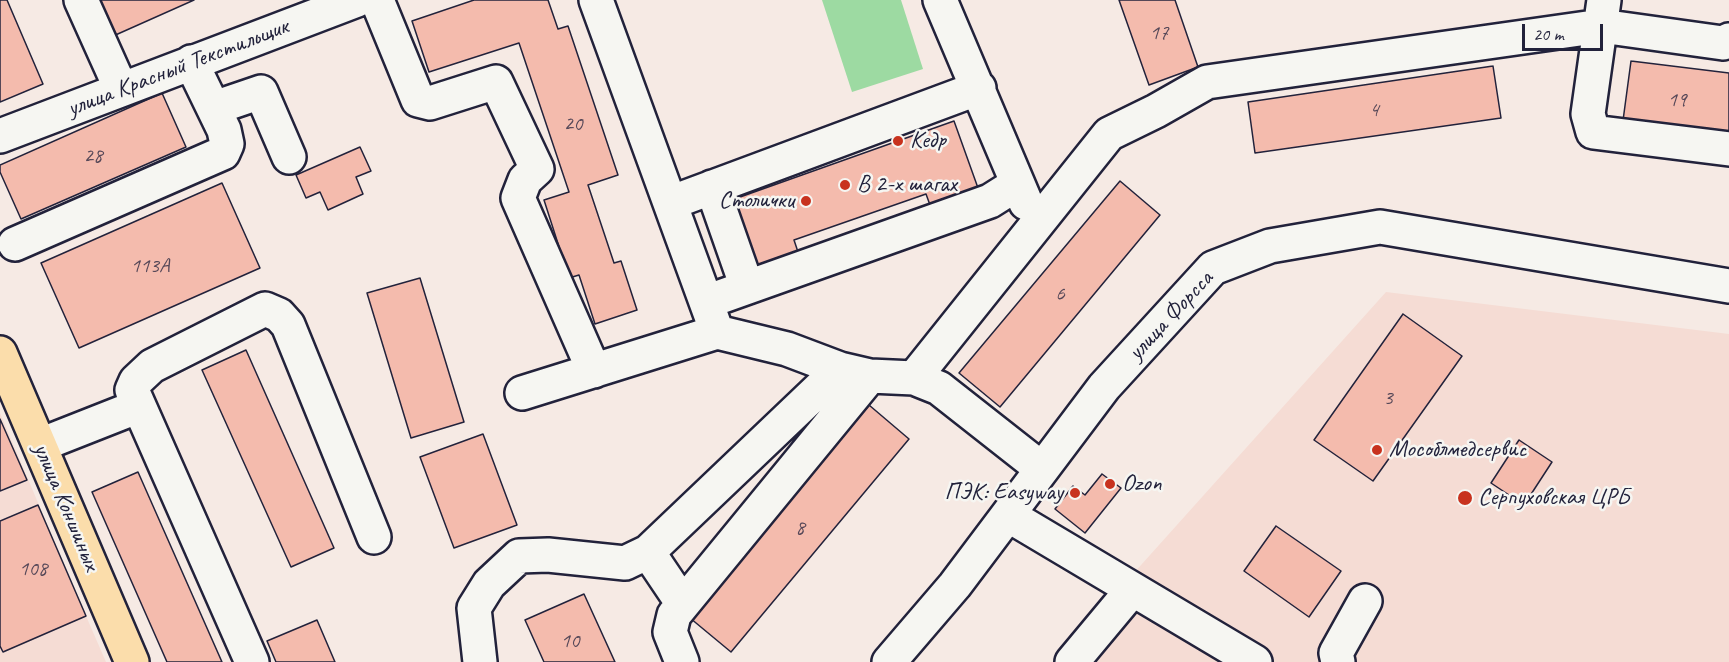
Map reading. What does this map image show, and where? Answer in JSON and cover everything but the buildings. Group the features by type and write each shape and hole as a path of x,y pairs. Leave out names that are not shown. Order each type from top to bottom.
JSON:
{"main road":[{"name":"улица Коншиных","path":"0,353 132,662"}],"street":[{"path":"81,0 121,90"},
{"name":"улица Красный Текстильщик","path":"0,136 357,0"},
{"path":"377,0 418,100 430,103 496,82 537,169 525,180 518,198 594,371"},
{"path":"596,0 717,332"},
{"path":"940,0 1036,224"},
{"path":"1602,13 1588,114 1593,132 1729,149"},
{"path":"914,378 1109,134 1207,82 1602,13 1723,43 1729,40"},
{"path":"15,244 223,153 227,144 224,130 191,62"},
{"path":"670,203 979,88"},
{"path":"214,108 261,92 289,157"},
{"path":"706,302 990,201 1017,183"},
{"path":"712,187 747,287"},
{"name":"улица Форсса","path":"889,662 955,585 1104,387 1213,268 1270,246 1380,227 1729,286"},
{"path":"252,662 132,390 136,381 152,366 265,309 279,315 288,325 374,537"},
{"path":"522,393 717,332 788,349 855,373 914,378 939,388 1042,469"},
{"path":"480,662 474,608 489,584 519,556 548,555 625,563 648,552 855,373"},
{"path":"682,662 670,632 674,615 855,373"},
{"path":"40,446 139,406"},
{"path":"1008,515 1255,662"},
{"path":"648,552 682,604"},
{"path":"1072,662 1132,590"},
{"path":"1338,662 1336,653 1365,601"}],"shaded area":[{"name":"Серпуховская ЦРБ","path":"1386,292 1729,334 1729,662 1054,662"},
{"path":"0,413 86,616 106,662 0,662"}],"green space":[{"path":"822,0 901,0 923,69 852,92"}],"place":[{"name":"Кедр","path":"898,141"},
{"name":"В 2-х шагах","path":"845,185"},
{"name":"Столички","path":"806,201"},
{"name":"Мособлмедсервис","path":"1377,450"},
{"name":"Ozon","path":"1110,484"},
{"name":"ПЭК: Easyway","path":"1075,493"},
{"name":"Серпуховская ЦРБ","path":"1465,498"}]}
